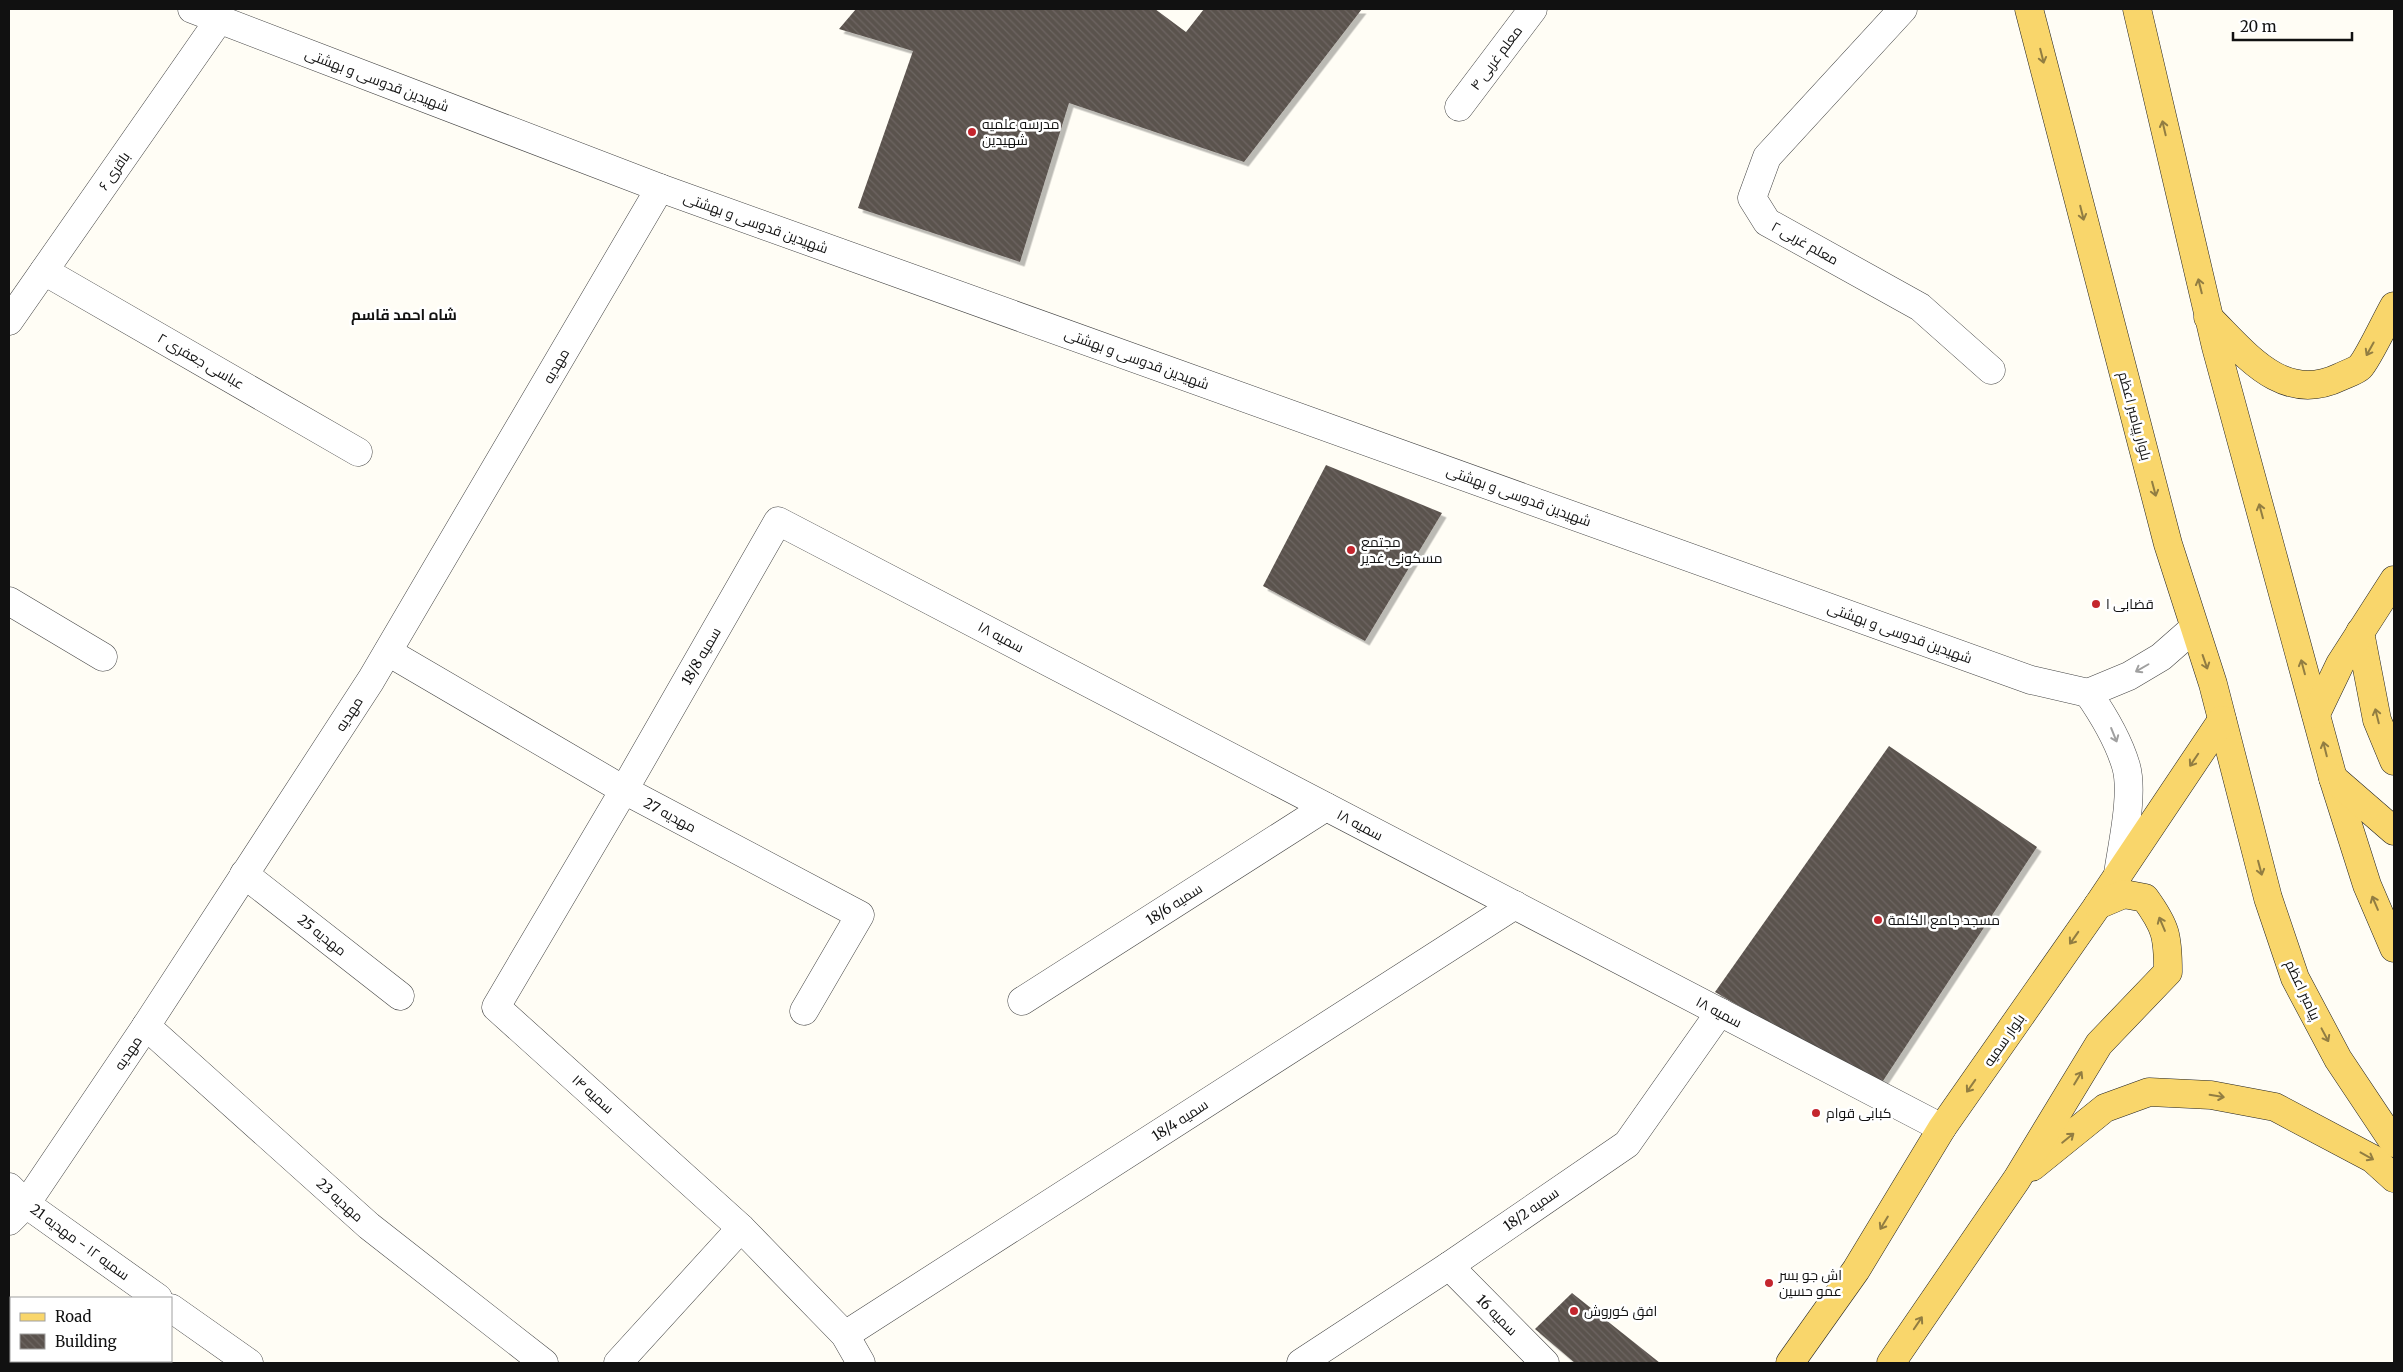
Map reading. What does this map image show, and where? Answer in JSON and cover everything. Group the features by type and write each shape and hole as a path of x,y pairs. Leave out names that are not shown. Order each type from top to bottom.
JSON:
{"main road":[{"name":"بلوار پیامبر اعظم","path":"2030,9 2168,544 2213,684 2248,820"},
{"path":"2136,9 2208,317 2333,778 2367,885 2394,948"},
{"path":"2208,317 2257,366 2287,383 2307,385 2327,383 2360,367 2394,306"},
{"path":"2316,714 2340,664 2394,580"},
{"path":"2360,632 2377,720 2394,761"},
{"name":"بلوار سمیه","path":"1790,1363 1856,1270 1942,1128 2098,905 2222,720"},
{"path":"2333,778 2394,831"},
{"name":"پیامبر اعظم","path":"2248,820 2268,898 2294,978 2338,1060 2394,1143"},
{"path":"1891,1363 2017,1179 2099,1044 2168,972 2168,942 2161,920 2145,898 2124,894 2098,905"},
{"path":"2017,1179 2105,1108 2149,1092 2211,1095 2276,1107 2373,1159 2394,1178"}],"street":[{"name":"شهیدین قدوسی و بهشتی","path":"192,9 660,188 2030,680 2088,693"},
{"name":"معلم غربی ۴","path":"1459,107 1532,9"},
{"name":"معلم غربی ۲","path":"1902,9 1767,158 1752,198 1767,222 1920,307 1991,370"},
{"name":"۶ باقری","path":"9,321 219,20"},
{"name":"مهدیه","path":"14,1204 146,1026 388,652 660,188"},
{"name":"عباسی جعفری ۲","path":"44,271 358,452"},
{"name":"سمیه 18/8","path":"624,790 778,521"},
{"name":"سمیه ۱۸","path":"778,521 1942,1128"},
{"path":"9,601 104,656"},
{"path":"2118,874 2127,813 2126,767 2111,728 2088,693 2128,676 2161,657 2194,628"},
{"name":"مهدیه 27","path":"388,652 624,790 860,915 804,1011"},
{"name":"سمیه ۱۴","path":"624,790 496,1007 741,1228 845,1335 861,1363"},
{"name":"سمیه 18/6","path":"1022,1001 1326,807"},
{"name":"مهدیه 25","path":"244,874 400,996"},
{"name":"سمیه 18/4","path":"845,1335 1515,905"},
{"name":"سمیه 18/2","path":"1301,1363 1449,1266 1627,1144 1720,1012"},
{"name":"مهدیه 23","path":"146,1026 369,1226 544,1363"},
{"name":"سمیه ۱۲ - مهدیه 21","path":"14,1204 156,1297"},
{"path":"618,1363 741,1228"},
{"name":"سمیه 16","path":"1449,1266 1545,1363"},
{"path":"172,1309 249,1363"}],"building":[{"name":"مدرسه علمیه شهیدین","path":"856,9 1155,9 1186,32 1204,9 1362,9 1244,162 1069,103 1020,262 858,208 913,51 839,29"},
{"name":"مجتمع مسکونی غدیر","path":"1326,465 1442,513 1365,641 1263,586"},
{"name":"مسجد جامع الکلمة","path":"1889,746 2037,847 1879,1087 1715,992"},
{"name":"افق کوروش","path":"1572,1293 1660,1363 1575,1363 1535,1329"}],"place":[{"name":"مدرسه علمیه شهیدین","path":"972,132"},
{"name":"مجتمع مسکونی غدیر","path":"1351,550"},
{"name":"قضابی ا","path":"2096,604"},
{"name":"مسجد جامع الکلمة","path":"1878,920"},
{"name":"کبابی قوام","path":"1816,1113"},
{"name":"اش جو بسر عمو حسین","path":"1769,1283"},
{"name":"افق کوروش","path":"1574,1311"}],"district":[{"name":"شاه احمد قاسم","path":"404,314"}]}
